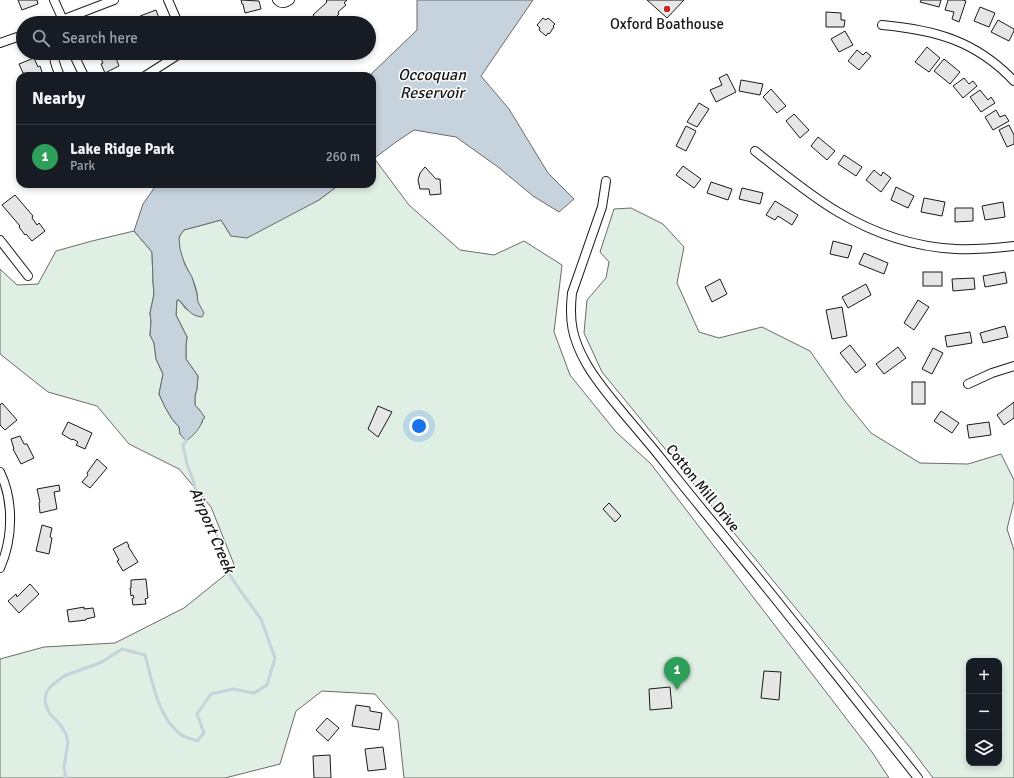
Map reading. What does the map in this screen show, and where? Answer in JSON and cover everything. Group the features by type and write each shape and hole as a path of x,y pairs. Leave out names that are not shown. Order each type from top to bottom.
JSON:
{"street":[{"path":"54,0 61,16"},
{"path":"73,16 114,0"},
{"path":"168,0 175,16"},
{"path":"277,0 282,3 286,3 290,0"},
{"path":"882,25 924,31 963,43 991,60 1014,81"},
{"path":"0,43 16,37"},
{"path":"54,60 59,72"},
{"path":"76,60 82,72"},
{"path":"151,72 170,60"},
{"path":"755,151 815,197 838,212 887,236 931,247 956,249 981,249 1014,246"},
{"name":"Cotton Mill Drive","path":"606,181 602,207 572,292 571,319 573,333 586,364 600,385 666,464 918,778"},
{"path":"0,240 28,276"},
{"path":"968,384 992,373 1014,366"},
{"path":"0,472 8,494 10,529 5,556 0,568"}],"green space":[{"path":"376,161 409,205 460,250 494,255 524,241 562,265 554,332 570,375 616,432 651,464 872,752 889,778 404,778 398,721 375,694 322,691 296,711 280,764 225,778 0,778 0,659 44,647 115,643 184,608 235,567 211,507 179,469 129,444 97,406 48,392 0,354 0,269 17,285 38,284 56,251 134,231 152,252 154,294 150,313 150,335 154,343 156,359 163,374 159,394 172,419 179,427 180,434 202,423 203,418 195,405 198,376 186,359 187,337 176,315 177,300 179,300 185,308 196,316 197,305 196,287 180,252 179,238 184,230 221,220 231,236 319,200 335,188 376,188"},
{"path":"631,208 663,224 684,247 677,283 699,332 719,338 762,327 810,351 845,401 871,433 920,463 968,464 1001,454 1014,480 1014,501 1007,529 1014,550 1014,778 933,778 912,750 602,372 584,333 587,300 606,278 609,262 600,252 614,209"}],"water":[{"name":"Occoquan Reservoir","path":"417,0 533,0 481,76 509,109 548,173 574,199 559,212 533,196 498,167 456,137 414,130 376,157 376,72 373,72 417,30"},
{"path":"154,188 335,188 319,200 247,238 231,236 221,220 184,230 179,237 180,249 185,265 192,277 198,302 204,313 202,317 194,315 179,300 177,300 176,315 187,337 186,359 198,376 195,405 205,418 196,432 186,441 180,434 179,427 172,419 159,394 163,374 156,359 154,343 150,335 150,313 154,294 152,252 134,231 143,204"}],"building":[{"path":"18,0 37,0 38,4 22,10"},
{"path":"241,0 259,1 261,9 245,13"},
{"path":"347,0 344,3 346,5 338,12 339,14 337,16 314,16 313,15 327,2 326,1"},
{"name":"Oxford Boathouse","path":"647,0 684,0 667,18"},
{"path":"921,0 941,0 939,7 920,2"},
{"path":"948,0 966,1 959,22 952,19 954,12 945,10"},
{"path":"980,7 995,13 989,27 974,21"},
{"path":"156,10 158,16 140,16"},
{"path":"826,12 841,13 841,20 845,20 844,27 826,27"},
{"path":"543,18 546,20 548,18 555,24 546,36 539,30 540,28 537,25"},
{"path":"998,20 1014,29 1009,41 991,32"},
{"path":"845,31 853,45 839,52 831,39"},
{"path":"927,47 940,58 929,72 915,62"},
{"path":"857,50 863,55 866,52 871,56 859,70 848,61"},
{"path":"944,59 960,72 950,84 934,71"},
{"path":"29,60 35,60 38,67 40,66 42,72 23,72 19,64"},
{"path":"102,60 117,60 119,66 105,72 101,64 103,63"},
{"path":"727,74 736,92 716,102 710,90 722,85 719,78"},
{"path":"964,78 969,84 973,81 977,86 963,98 953,86"},
{"path":"741,80 763,84 760,95 739,91"},
{"path":"771,89 786,106 777,113 763,97"},
{"path":"980,90 988,100 991,97 995,103 981,112 970,97"},
{"path":"699,103 709,109 697,127 687,122"},
{"path":"996,110 1000,117 1005,115 1009,121 993,130 985,117"},
{"path":"794,114 809,130 800,138 786,121"},
{"path":"1009,125 1014,135 1014,144 1007,147 999,130"},
{"path":"686,126 696,131 686,151 676,146"},
{"path":"818,137 835,151 827,160 811,146"},
{"path":"844,155 862,167 856,176 838,164"},
{"path":"683,166 701,179 694,188 676,175"},
{"path":"425,167 436,179 440,179 441,194 430,195 429,189 420,189 418,180 420,173"},
{"path":"874,170 881,176 883,172 891,178 881,192 866,180"},
{"path":"711,182 732,189 728,200 707,193"},
{"path":"896,187 914,196 908,208 891,200"},
{"path":"742,188 763,193 760,204 739,199"},
{"path":"15,195 33,216 32,218 37,225 39,223 45,231 32,241 26,234 25,235 19,227 20,226 2,205"},
{"path":"924,198 945,202 942,216 921,212"},
{"path":"775,201 798,215 792,225 778,216 775,220 766,215"},
{"path":"1003,202 1005,217 985,220 982,206"},
{"path":"955,208 973,208 973,221 955,222"},
{"path":"833,241 852,246 848,258 830,254"},
{"path":"864,253 888,263 884,274 859,264"},
{"path":"923,272 942,272 942,286 923,286"},
{"path":"1005,272 1007,283 985,287 983,276"},
{"path":"974,278 975,289 953,291 952,279"},
{"path":"720,279 727,294 712,302 705,287"},
{"path":"866,284 871,295 848,308 842,297"},
{"path":"918,300 929,307 914,330 904,323"},
{"path":"842,307 847,336 832,339 826,310"},
{"path":"1005,326 1008,337 983,343 980,333"},
{"path":"970,332 972,343 947,347 945,336"},
{"path":"850,345 866,365 856,373 840,353"},
{"path":"898,347 906,358 884,374 876,364"},
{"path":"933,348 943,353 932,374 922,369"},
{"path":"912,382 925,382 925,404 912,404"},
{"path":"1014,402 1014,418 1004,425 997,415"},
{"path":"2,403 17,420 5,430 0,425 0,405"},
{"path":"378,406 392,412 378,437 368,429"},
{"path":"941,411 959,423 952,433 934,421"},
{"path":"68,422 92,433 85,449 76,445 78,442 62,434"},
{"path":"989,422 991,435 969,438 967,425"},
{"path":"20,436 24,444 27,444 34,458 21,464 13,449 11,439"},
{"path":"97,459 107,468 90,488 82,482 88,475 87,473"},
{"path":"59,485 60,491 54,492 57,509 40,513 40,502 37,489"},
{"path":"609,503 621,516 615,522 603,509"},
{"path":"42,525 52,528 49,554 36,551"},
{"path":"126,542 138,562 123,571 117,561 119,560 113,549"},
{"path":"146,579 148,598 145,599 146,604 133,605 132,599 134,598 133,595 131,596 130,588 131,580"},
{"path":"30,584 39,594 19,613 8,601 16,594 17,597"},
{"path":"84,607 84,609 93,608 95,617 86,620 69,622 67,610"},
{"path":"764,671 781,672 779,700 761,698"},
{"path":"670,687 672,708 650,710 649,689"},
{"path":"356,705 370,707 370,711 382,713 379,730 352,726"},
{"path":"327,718 339,728 328,741 316,730"},
{"path":"383,747 386,769 368,771 365,749"},
{"path":"330,755 331,778 314,778 313,756"}],"waterway":[{"name":"Airport Creek","path":"65,778 64,767 68,742 66,734 48,710 45,702 46,693 51,686 64,676 102,662 122,649 145,655 153,686 166,718 172,727 180,734 197,741 204,733 197,714 211,694 233,689 254,693 267,685 275,658 261,619 225,568 222,548 215,530 202,510 196,495 183,445 186,438"}],"place":[{"name":"Oxford Boathouse","path":"667,9"},
{"name":"Lake Ridge Park","path":"677,690"}]}
